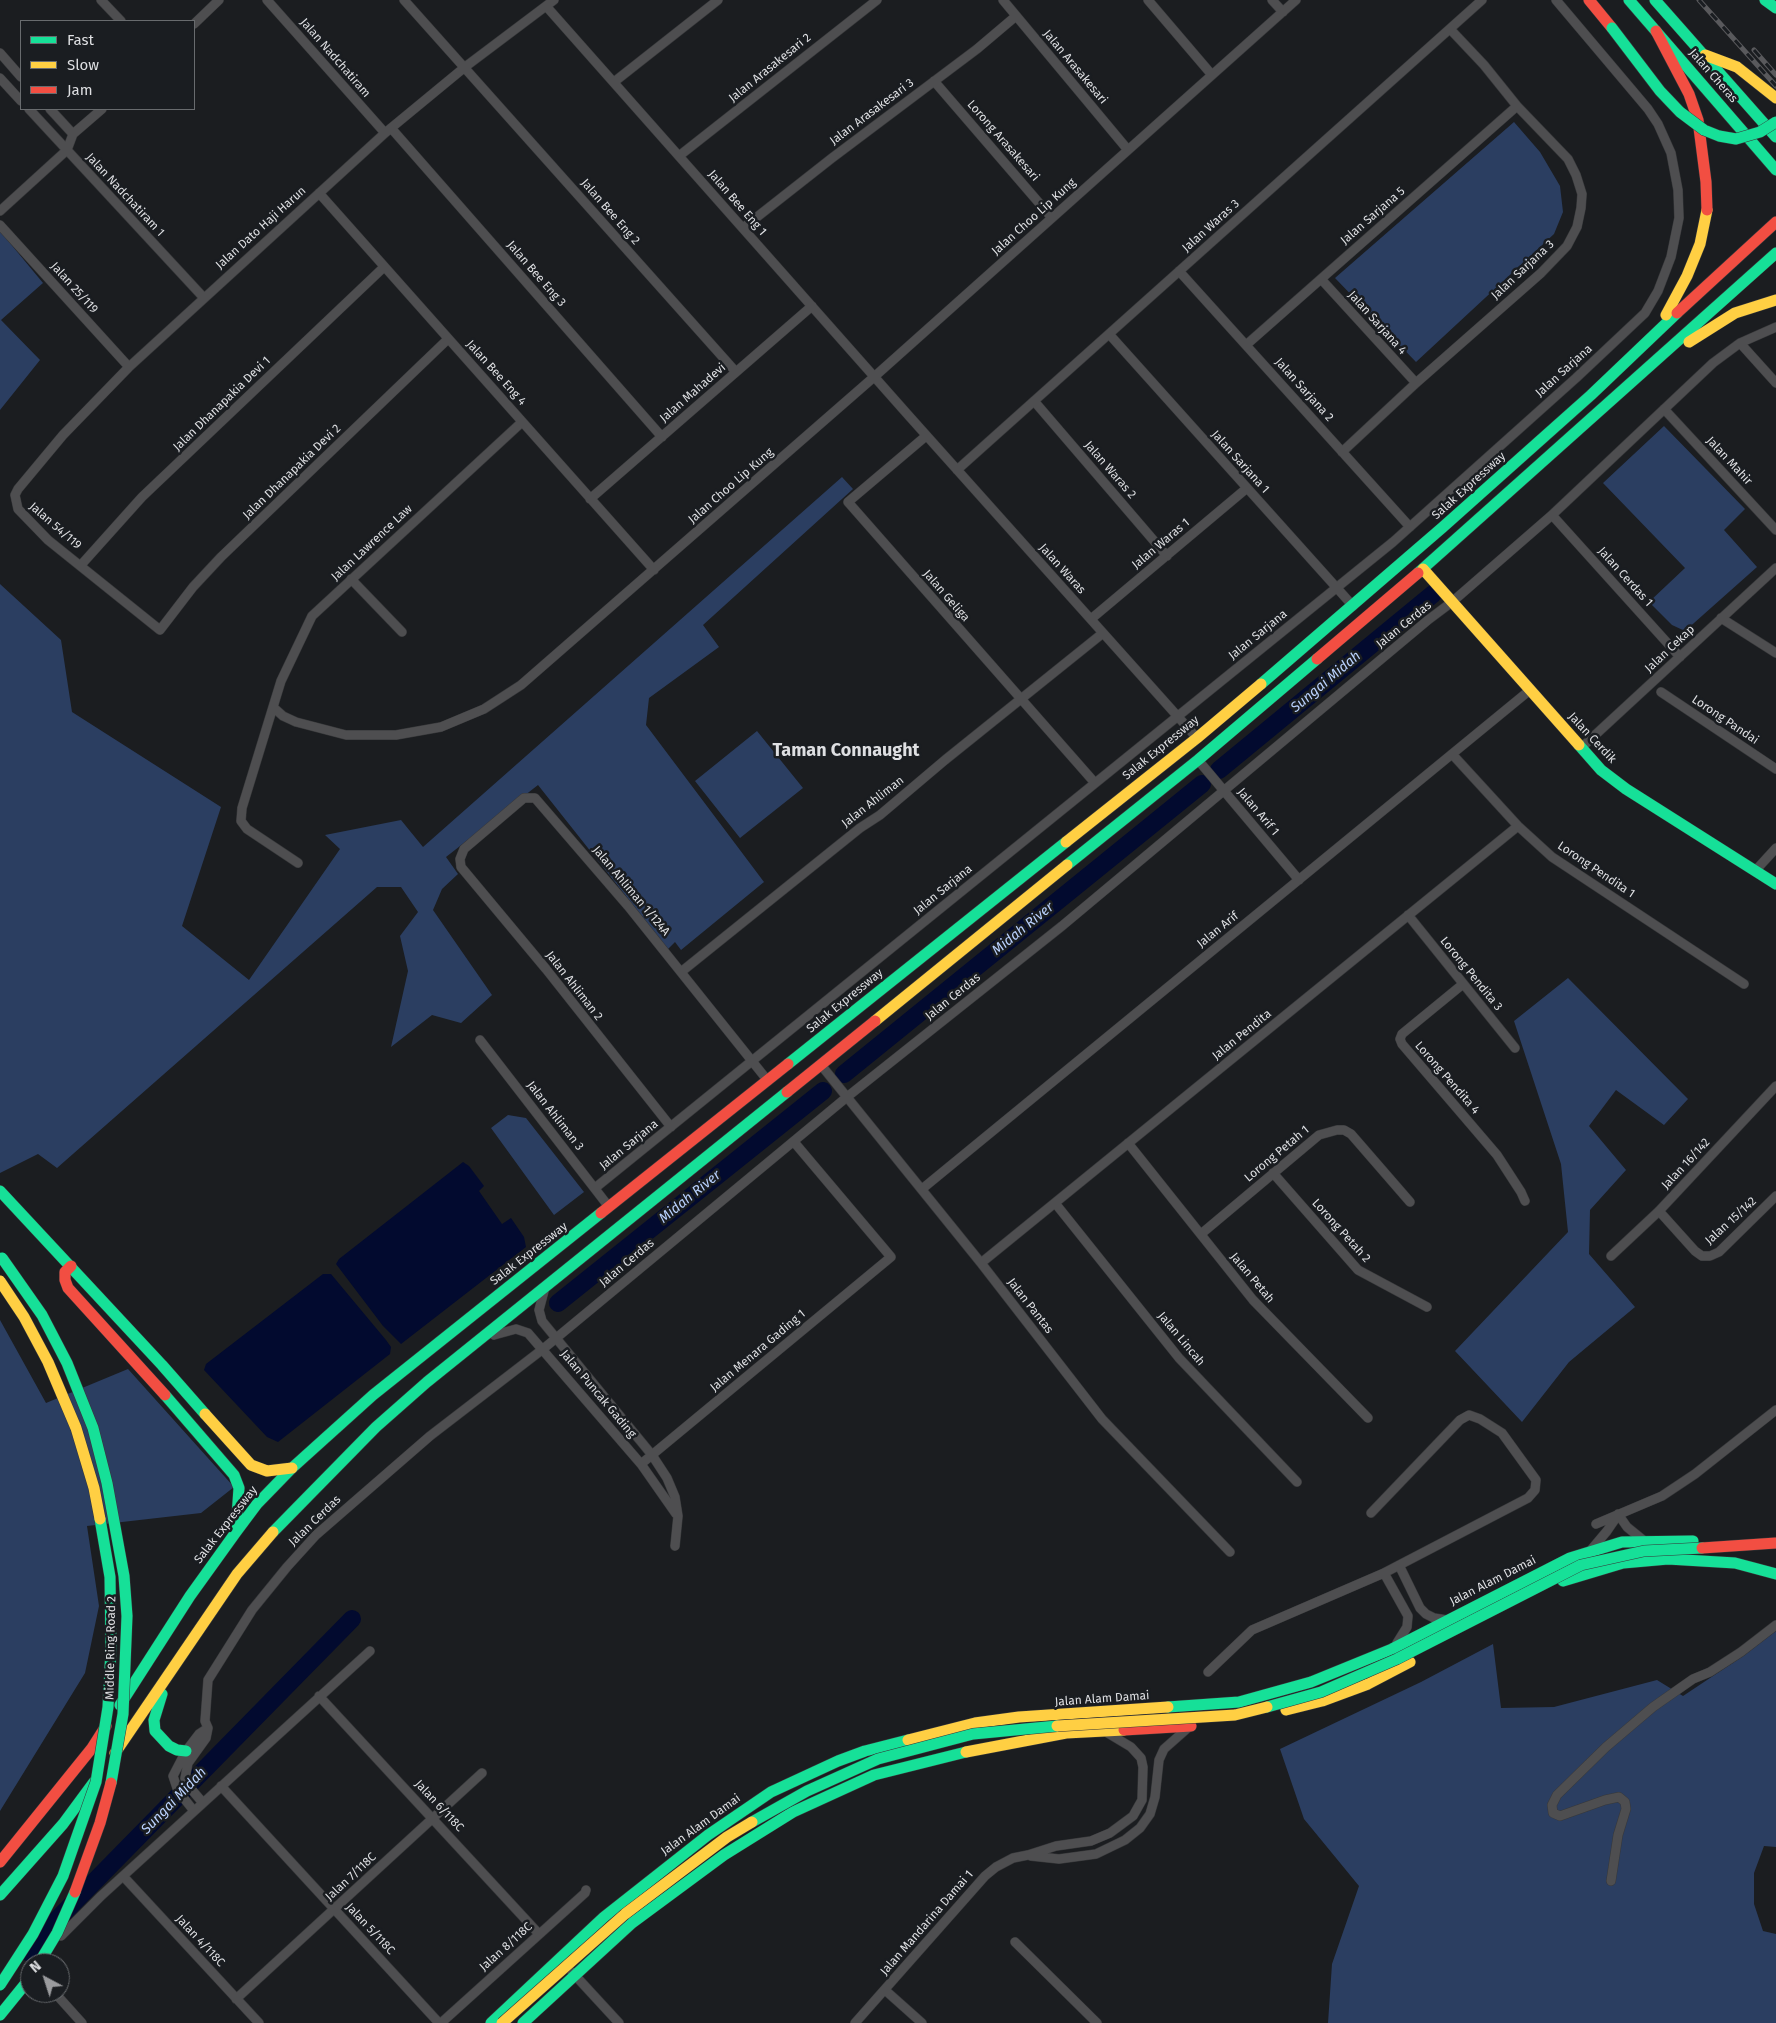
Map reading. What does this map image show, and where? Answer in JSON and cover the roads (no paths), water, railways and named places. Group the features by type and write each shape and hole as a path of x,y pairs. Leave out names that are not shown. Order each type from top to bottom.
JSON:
{"main road":[{"path":"1590,0 1660,91 1680,112 1704,130 1718,136 1736,139 1760,132 1776,122"},
{"name":"Jalan Cheras","path":"1629,0 1772,166"},
{"name":"Jalan Cheras","path":"1655,0 1776,137"},
{"path":"1652,336 1674,302 1687,276 1700,244 1707,212 1703,152 1698,120 1689,94 1656,31"},
{"path":"1702,54 1737,67 1776,98"},
{"name":"Salak Expressway","path":"0,1862 92,1748 190,1596 236,1532 257,1504 292,1468 373,1395 1197,738 1353,606 1591,396 1652,336 1776,222"},
{"path":"0,1896 63,1824 114,1754 237,1574 274,1530 324,1476 376,1427 477,1341 1198,760 1423,569 1776,253"},
{"path":"1752,274 1776,260"},
{"path":"1651,366 1735,313 1776,300"},
{"name":"Jalan Cerdik","path":"1423,569 1601,770 1626,789 1776,884"},
{"path":"0,1191 162,1365 243,1458 251,1465 268,1472 292,1468"},
{"name":"Middle Ring Road 2","path":"1,1257 42,1315 67,1363 92,1428 108,1483 124,1576 127,1616 123,1714 112,1778 100,1823 81,1878 57,1933 45,1953"},
{"path":"71,1266 65,1272 68,1288 181,1412 234,1475 239,1488 236,1532"},
{"name":"Middle Ring Road 2","path":"0,1281 24,1317 48,1362 76,1428 94,1488 110,1577 111,1649 108,1707 96,1782 63,1876 34,1934 0,1985"},
{"name":"Jalan Alam Damai","path":"491,2023 604,1917 708,1835 771,1792 838,1761 865,1751 976,1723 1019,1717 1238,1702 1311,1682 1392,1649 1570,1558 1622,1542 1643,1540 1740,1542 1776,1550"},
{"path":"502,2023 625,1914 726,1837 807,1791 878,1759 973,1734 1074,1724 1235,1715 1322,1692 1397,1659 1581,1565 1644,1551 1776,1543"},
{"path":"510,2023 627,1918 728,1840 809,1793 881,1762 974,1737 1073,1727 1236,1718 1323,1695 1400,1662 1582,1569 1646,1555 1776,1550"},
{"path":"523,2023 632,1923 724,1855 792,1812 874,1776 909,1765 984,1748 1066,1733 1229,1723 1331,1698 1368,1684 1507,1607 1561,1581 1623,1563 1668,1559 1735,1563 1776,1574"},
{"path":"167,1677 154,1720 156,1732 169,1746 186,1751"},
{"path":"0,2015 20,1990"}],"street":[{"path":"102,0 120,20"},
{"path":"195,23 219,0"},
{"name":"Jalan Nadchatiram","path":"268,0 388,130"},
{"name":"Jalan Bee Eng 2","path":"404,0 736,372"},
{"path":"614,82 718,0"},
{"name":"Jalan Arasakesari 2","path":"679,156 877,0"},
{"name":"Jalan Arasakesari","path":"1003,0 1128,150"},
{"path":"1148,0 1212,75"},
{"path":"1272,0 1283,12"},
{"name":"Jalan Choo Lip Kung","path":"273,707 283,716 296,722 346,735 396,735 441,727 484,709 520,686 874,377 1296,0"},
{"name":"Jalan Waras 3","path":"957,470 1482,0"},
{"name":"Jalan Sarjana","path":"595,1188 1410,527 1576,378 1645,313 1658,291 1671,258 1679,218 1678,190 1671,153 1658,124 1637,95 1556,0"},
{"name":"Jalan Dato Haji Harun","path":"16,503 15,495 18,489 63,435 129,367 388,130 465,67 550,3"},
{"name":"Jalan Bee Eng 1","path":"550,3 614,82 909,416"},
{"name":"Jalan Arasakesari 3","path":"743,228 1016,16"},
{"name":"Jalan Sarjana 3","path":"1342,452 1416,383 1541,273 1567,246 1576,226 1581,208 1582,194 1572,166 1557,145 1517,106 1450,29"},
{"path":"0,53 20,75"},
{"path":"0,78 20,100"},
{"name":"Lorong Arasakesari","path":"934,81 1052,218"},
{"name":"Jalan Sarjana 5","path":"1246,345 1517,106"},
{"name":"Jalan Nadchatiram 1","path":"29,110 204,298"},
{"path":"51,110 73,134"},
{"path":"0,211 67,150 73,134 101,110"},
{"name":"Jalan Bee Eng 3","path":"388,130 662,437"},
{"name":"Jalan Bee Eng 4","path":"319,193 654,570"},
{"name":"Jalan 25/119","path":"0,225 129,367"},
{"name":"Jalan Dhanapakia Devi 1","path":"81,565 142,497 384,267"},
{"name":"Jalan Sarjana 2","path":"1179,271 1410,527"},
{"name":"Jalan Sarjana 4","path":"1321,279 1416,383"},
{"name":"Jalan Mahadevi","path":"590,499 812,306"},
{"name":"Jalan Cerdas","path":"200,1799 186,1783 185,1778 188,1763 206,1738 208,1728 205,1721 208,1680 252,1610 316,1535 423,1442 543,1349 847,1098 1062,926 1452,602 1552,515 1713,363 1740,343 1776,327"},
{"name":"Jalan Sarjana 1","path":"1109,334 1353,606"},
{"name":"Jalan Dhanapakia Devi 2","path":"160,630 193,587 221,557 448,339"},
{"path":"1740,343 1776,383"},
{"name":"Jalan Waras 2","path":"1034,402 1167,556"},
{"name":"Jalan Mahir","path":"1664,409 1776,530"},
{"name":"Jalan Waras","path":"909,416 1197,738"},
{"name":"Jalan Lawrence Law","path":"273,707 281,681 312,616 522,422"},
{"name":"Jalan Geliga","path":"926,436 848,502 1095,782"},
{"name":"Jalan Waras 1","path":"1090,619 1247,488"},
{"name":"Jalan 54/119","path":"16,503 22,515 48,540 160,630"},
{"name":"Jalan Cerdas 1","path":"1552,515 1680,657"},
{"name":"Jalan Cekap","path":"1581,748 1776,568"},
{"path":"351,579 402,632"},
{"path":"1721,618 1776,653"},
{"name":"Jalan Ahliman","path":"681,972 860,828 880,815 1103,632"},
{"name":"Jalan Arif","path":"922,1189 1530,690"},
{"name":"Lorong Pandai","path":"1661,692 1776,769"},
{"path":"273,707 242,808 242,821 247,829 298,863"},
{"name":"Lorong Pendita 1","path":"1452,754 1518,826 1552,857 1744,984"},
{"name":"Jalan Arif 1","path":"1198,760 1299,880"},
{"name":"Jalan Ahliman 1/124A","path":"460,860 464,849 524,798 534,798 628,906 768,1081"},
{"name":"Jalan Pendita","path":"981,1263 1518,826"},
{"path":"1755,871 1776,848"},
{"name":"Jalan Ahliman 2","path":"460,860 461,867 546,969 671,1127"},
{"name":"Lorong Pendita 3","path":"1408,915 1515,1048"},
{"name":"Lorong Pendita 4","path":"1463,984 1402,1034 1400,1039 1402,1044 1506,1166 1525,1202"},
{"name":"Jalan Ahliman 3","path":"480,1040 609,1207"},
{"name":"Jalan Pantas","path":"821,1065 981,1263 1102,1419 1230,1552"},
{"name":"Jalan 16/142","path":"1611,1256 1659,1211 1776,1086"},
{"name":"Lorong Petah 1","path":"1201,1234 1319,1134 1324,1132 1344,1130 1352,1134 1410,1202"},
{"name":"Jalan Menara Gading 1","path":"641,1464 891,1257 794,1142"},
{"name":"Jalan Petah","path":"1128,1143 1253,1300 1368,1418"},
{"name":"Lorong Petah 2","path":"1273,1173 1358,1270 1427,1307"},
{"name":"Jalan 15/142","path":"1659,1211 1695,1251 1702,1256 1710,1256 1719,1252 1776,1196"},
{"name":"Jalan Lincah","path":"1056,1203 1179,1358 1297,1482"},
{"name":"Jalan Puncak Gading","path":"546,1286 538,1310 542,1320 652,1455 667,1478 675,1497 678,1516 675,1546"},
{"name":"Jalan Puncak Gading","path":"477,1341 507,1330 516,1329 528,1333 641,1464 678,1516"},
{"path":"1596,1524 1662,1496 1695,1474 1776,1410"},
{"path":"1208,1672 1252,1630 1384,1573 1528,1498 1535,1490 1536,1480 1502,1433 1480,1419 1469,1415 1460,1420 1371,1513"},
{"path":"1618,1514 1635,1535 1643,1540"},
{"path":"1589,1552 1607,1531 1618,1514"},
{"path":"1399,1565 1420,1608 1434,1618 1447,1620"},
{"path":"1384,1573 1408,1616 1403,1636 1392,1649"},
{"path":"1611,1882 1618,1835 1626,1809 1625,1802 1619,1797 1605,1800 1560,1816 1553,1813 1552,1805 1557,1795 1606,1747 1653,1707 1692,1679 1710,1672 1742,1652 1776,1625"},
{"path":"44,1953 101,1896 194,1811 200,1799 221,1786 370,1651"},
{"name":"Jalan 6/118C","path":"319,1696 539,1934"},
{"name":"Jalan Mandarina Damai 1","path":"1028,1855 1059,1859 1082,1857 1105,1850 1125,1840 1140,1828 1150,1814 1155,1797 1159,1760 1164,1749 1190,1726"},
{"path":"194,1811 178,1791 173,1776 177,1765 186,1751 199,1734 208,1728"},
{"name":"Jalan Mandarina Damai 1","path":"854,2023 996,1866 1013,1858 1056,1846 1080,1844 1100,1837 1118,1828 1133,1816 1142,1800 1143,1767 1140,1758 1131,1746 1106,1732"},
{"name":"Jalan 7/118C","path":"236,1998 482,1773"},
{"name":"Jalan 5/118C","path":"221,1786 440,2023"},
{"path":"1118,1828 1125,1840"},
{"path":"1100,1837 1105,1850"},
{"name":"Jalan 4/118C","path":"123,1876 259,2023"},
{"name":"Jalan 8/118C","path":"440,2023 585,1893 586,1890"},
{"path":"1015,1942 1097,2023"},
{"path":"560,1959 619,2023"},
{"path":"0,2008 20,1981"},
{"path":"885,1990 922,2023"},
{"path":"64,2003 82,2023"}],"waterway":[{"name":"Sungai Midah","path":"1219,770 1433,594"},
{"name":"Midah River","path":"844,1074 1202,784"},
{"name":"Midah River","path":"558,1303 823,1091"},
{"name":"Sungai Midah","path":"28,1952 37,1940 352,1619"}],"railway":[{"path":"1699,0 1776,86"},
{"path":"1754,50 1776,75"}],"district":[{"name":"Taman Connaught","path":"846,751"}]}
